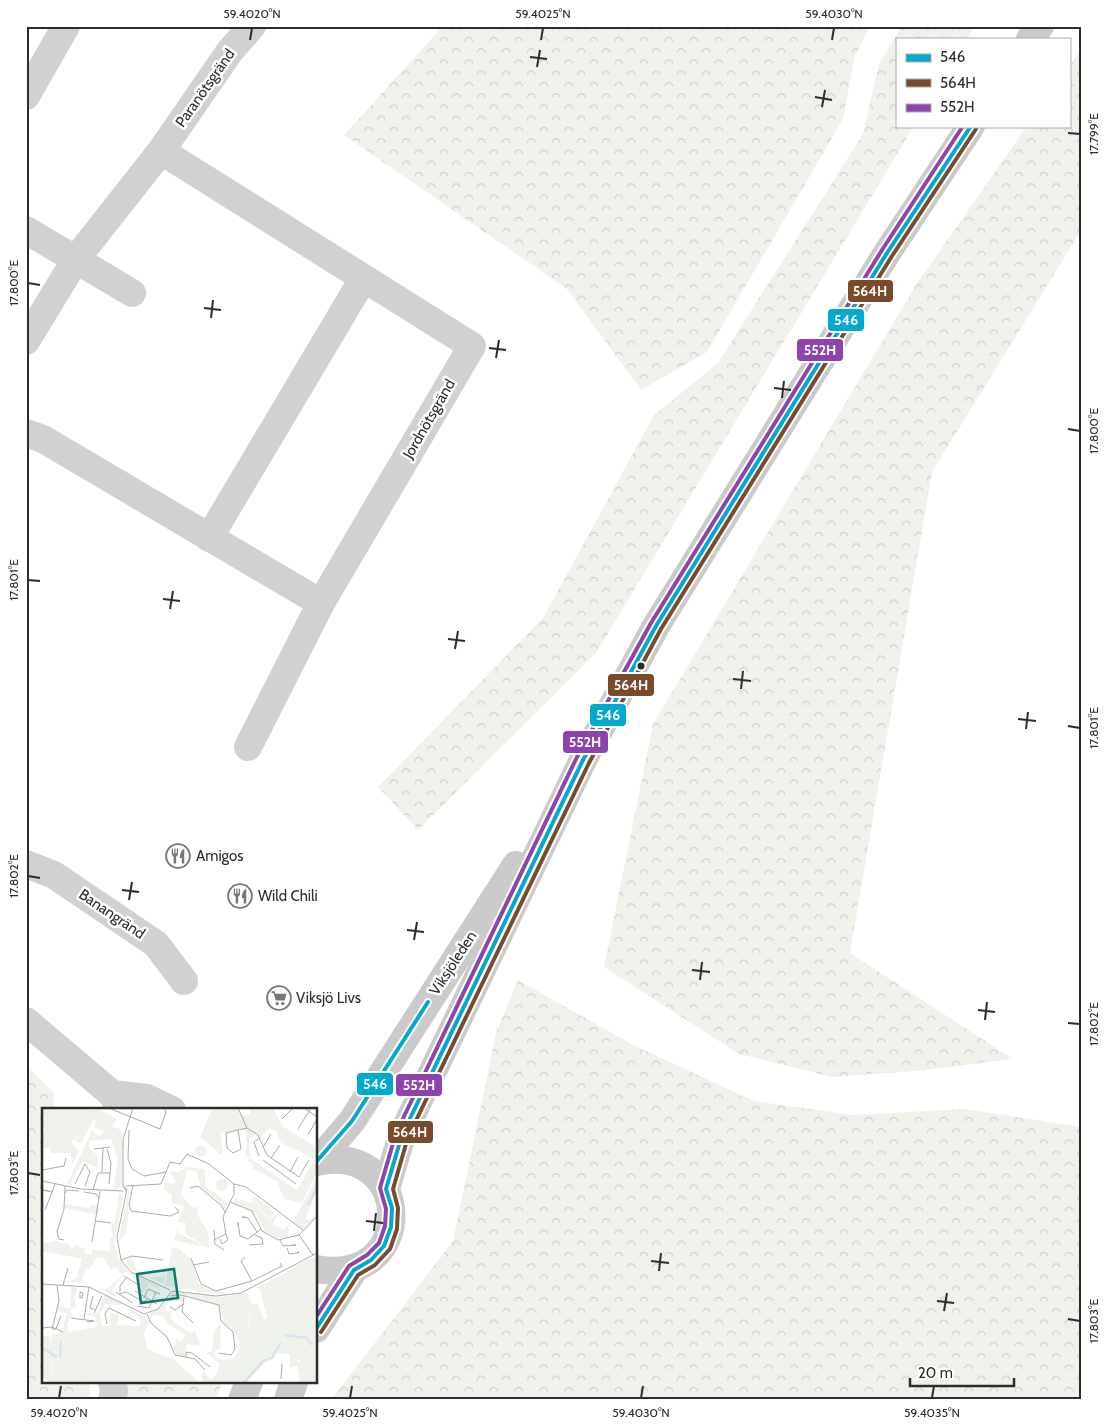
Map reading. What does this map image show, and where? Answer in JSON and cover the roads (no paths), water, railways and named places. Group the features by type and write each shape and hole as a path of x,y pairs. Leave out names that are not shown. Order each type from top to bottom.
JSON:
{"main road":[{"path":"1031,38 1040,26"},
{"name":"Viksjöleden","path":"386,1189 402,1135 583,760 656,626 887,252 970,128"},
{"name":"Viksjöleden","path":"318,1160 352,1121 583,760"},
{"path":"318,1161 337,1158 357,1162 374,1173 386,1189 392,1208 392,1228 384,1246 371,1260 354,1270 334,1272 318,1269"},
{"path":"318,1326 354,1270"},
{"path":"242,1400 248,1384"},
{"path":"288,1400 293,1384"}],"street":[{"path":"26,96 66,26"},
{"name":"Paranötsgränd","path":"161,151 230,51 252,26"},
{"path":"26,341 76,259 161,151"},
{"name":"Jordnötsgränd","path":"161,151 472,346 321,603 248,748"},
{"path":"26,230 132,293"},
{"path":"209,538 363,279"},
{"path":"26,433 43,439 321,603"},
{"name":"Banangränd","path":"26,864 54,875 156,944 184,981"},
{"path":"26,1021 112,1104 147,1098 168,1108"},
{"path":"112,1384 114,1391 112,1400"}],"place":[{"name":"Amigos","path":"178,856"},
{"name":"Wild Chili","path":"240,896"},
{"name":"Viksjö Livs","path":"279,998"}]}
